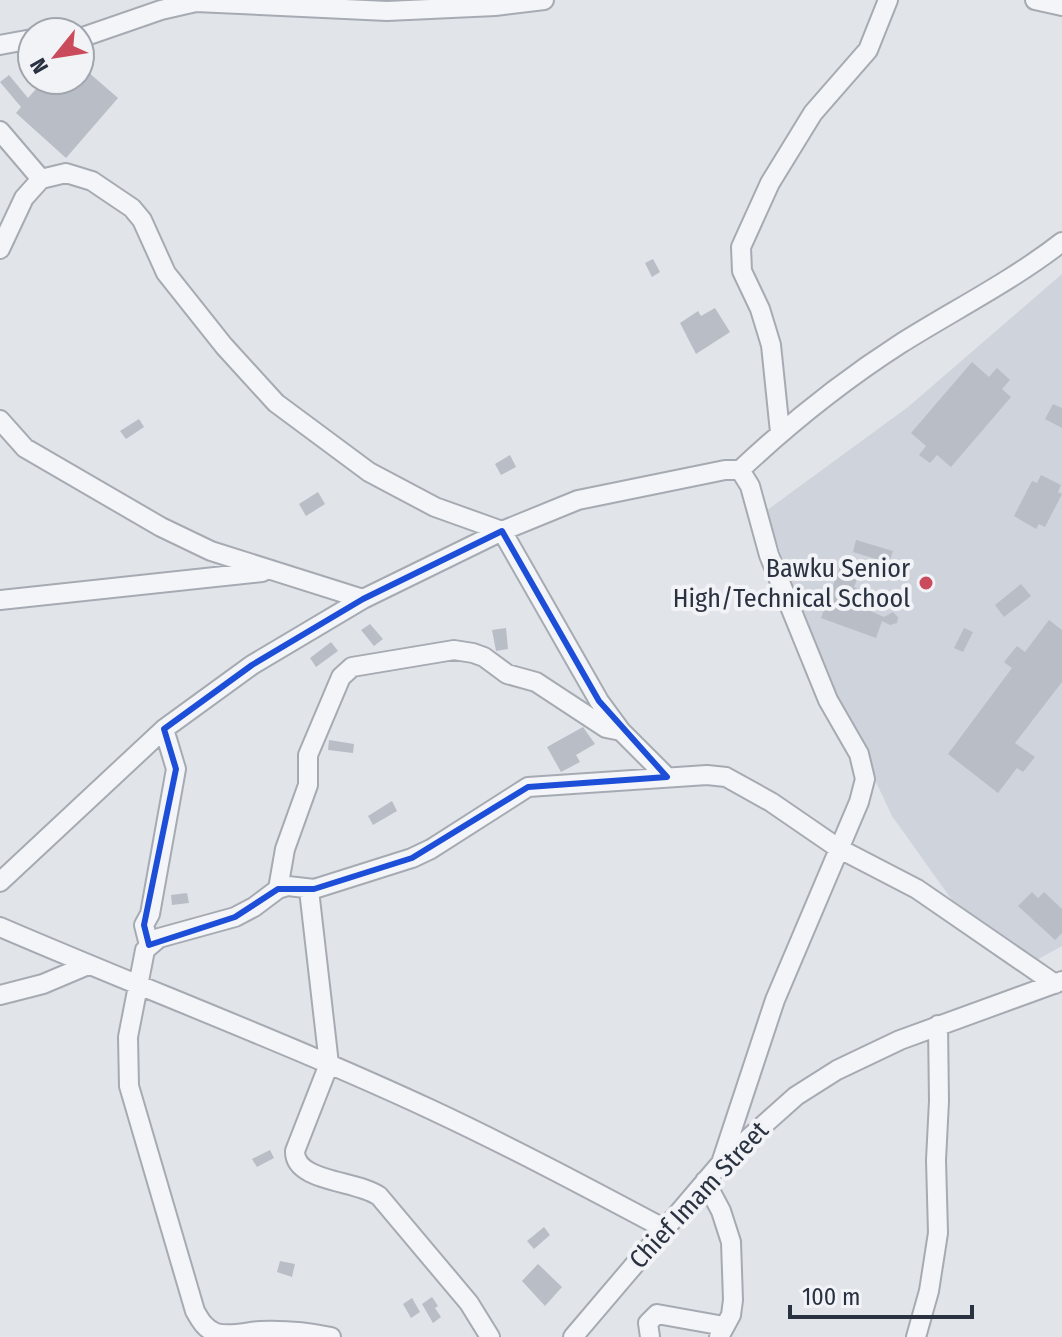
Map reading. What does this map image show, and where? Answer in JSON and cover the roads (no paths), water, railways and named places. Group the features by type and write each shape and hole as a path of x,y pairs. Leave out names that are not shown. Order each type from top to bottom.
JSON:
{"street":[{"path":"96,32 161,10 196,2 387,11 495,6 544,0"},
{"path":"780,432 771,345 760,309 742,271 741,247 770,183 813,113 868,50 888,0"},
{"path":"1035,0 1062,6"},
{"path":"0,131 41,179"},
{"path":"0,249 24,198 41,179 66,173 92,181 132,208 142,220 166,273 276,403 369,472 435,507 502,531 583,675 621,731 667,777"},
{"path":"0,882 164,729 252,665 363,599 502,531 578,500 725,470 740,470 780,432 897,347 1062,242"},
{"path":"0,420 25,448 161,527 211,551 363,599"},
{"path":"721,1163 775,1000 859,802 865,779 859,754 828,700 769,555 750,486 740,470"},
{"path":"0,600 269,571"},
{"path":"278,889 285,849 308,785 308,755 341,677 352,667 454,650 473,653 507,674 536,682 606,728 621,731"},
{"path":"149,945 144,925 150,914 176,769 164,729"},
{"path":"331,1337 295,1331 225,1335 203,1325 195,1311 129,1086 128,1037 143,956 149,945 159,938 235,917 278,889 288,886 309,890 391,866 431,849 528,787 720,775 771,802 838,848 917,889 1059,983"},
{"path":"309,890 329,1064 295,1151 297,1162 306,1172 367,1189 379,1196 469,1303 490,1337"},
{"path":"0,927 329,1064 536,1160 665,1229"},
{"path":"0,995 43,984 88,965"},
{"name":"Chief Imam Street","path":"573,1337 721,1163 764,1123 818,1080 871,1053 938,1025 1059,983"},
{"path":"916,1337 929,1291 938,1233 938,1025"},
{"path":"650,1337 648,1323 657,1314 722,1331 731,1315 731,1242 721,1211 705,1181"},
{"path":"192,1337 195,1311"}],"place":[{"name":"Bawku Senior High/Technical School","path":"926,583"}]}
